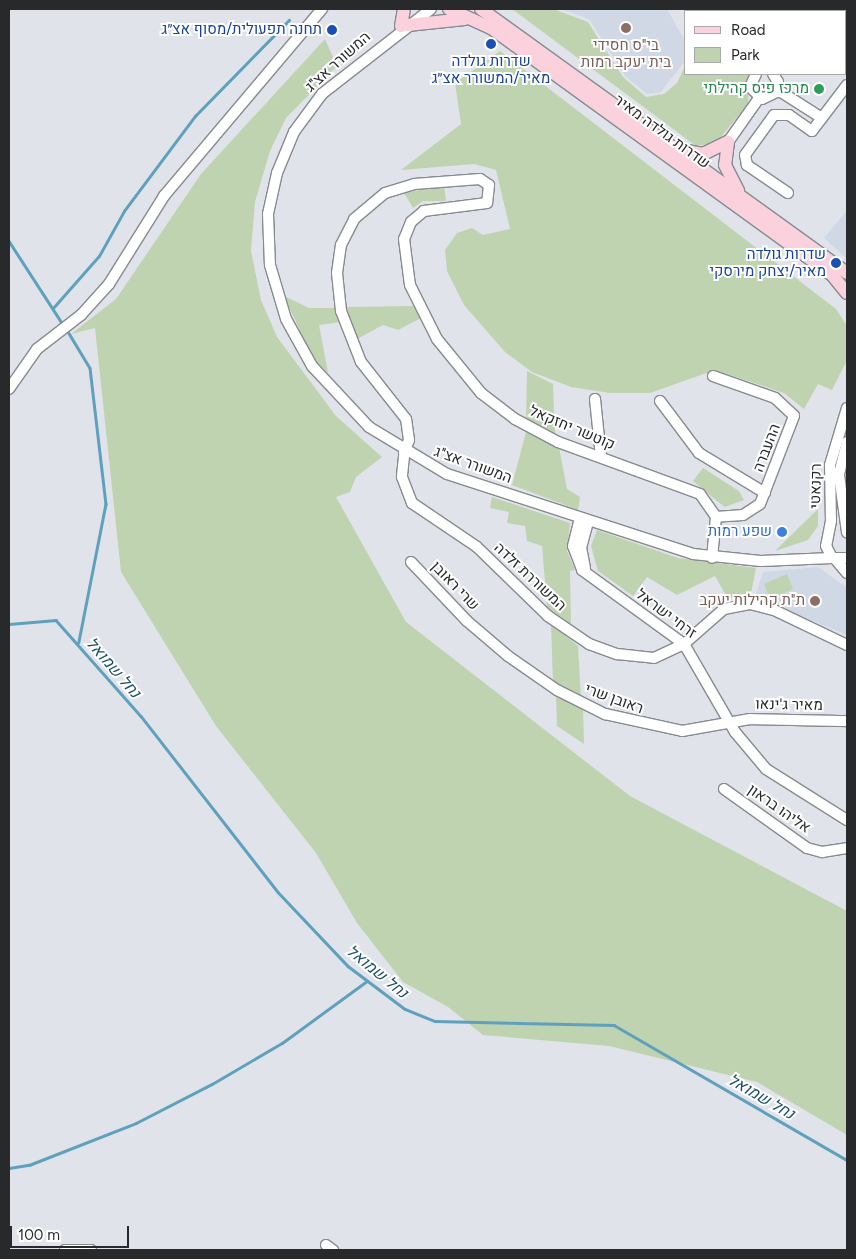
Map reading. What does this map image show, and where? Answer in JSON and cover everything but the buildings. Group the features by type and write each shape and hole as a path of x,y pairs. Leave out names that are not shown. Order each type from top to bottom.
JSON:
{"main road":[{"path":"404,9 402,28 469,19"},
{"name":"שדרות גולדה מאיר","path":"449,9 491,28 832,276 847,293"},
{"name":"שדרות גולדה מאיר","path":"481,9 673,146 847,274"},
{"path":"673,146 704,154 728,142"},
{"path":"728,142 725,165 742,197"}],"street":[{"path":"9,388 37,349 81,315 109,284 164,196 322,9"},
{"name":"המשורר אצ\"ג","path":"402,28 419,9"},
{"name":"המשורר אצ\"ג","path":"431,9 402,28 334,82 300,122 275,180 267,238 280,305 308,359 341,401 404,452 447,474 584,519 709,557 847,558"},
{"path":"756,75 750,87 759,98 767,99 778,90"},
{"path":"773,75 778,90 822,118"},
{"path":"788,193 747,165 745,155 774,115 789,115 812,131 847,85"},
{"path":"728,142 759,98"},
{"name":"המשוררת זלדה","path":"485,180 457,178 385,193 354,219 341,244 337,287 349,334 369,375 405,416 402,477 412,503 477,547 566,631 602,649 645,658 684,644"},
{"name":"קוטשר יחזקאל","path":"485,180 491,192 487,203 432,208 411,222 403,255 418,304 437,339 480,394 528,427 700,494 714,512"},
{"name":"ההעברה","path":"713,376 775,398 792,409 792,426 766,493 753,511 714,512"},
{"path":"595,399 601,457"},
{"path":"660,401 699,453 766,493"},
{"name":"רקנאטי","path":"827,540 830,464 847,408"},
{"name":"רקנאטי","path":"847,442 839,475 847,532"},
{"path":"709,557 714,512"},
{"name":"זרחי ישראל","path":"584,519 583,560 605,588 684,644 730,723 766,769 847,820"},
{"path":"803,558 839,531 847,532"},
{"path":"827,540 834,559 847,573"},
{"name":"שרי ראובן","path":"411,562 479,631"},
{"path":"684,644 716,614 750,604 774,610 847,645"},
{"name":"ראובן שרי","path":"479,631 557,690 604,714 682,731 730,723"},
{"name":"מאיר ג'ינאו","path":"730,723 750,719 847,721"},
{"name":"אליהו בראון","path":"724,789 808,848 822,852 847,848"},
{"path":"65,1250 91,1250"}],"shaded area":[{"path":"561,9 667,9 684,39 684,62 661,92 647,94 626,77 589,19"},
{"path":"847,210 847,259 824,238"},
{"path":"818,567 847,588 847,635 755,597 763,572"}],"green space":[{"path":"512,9 553,9 588,22 623,77 646,97 664,94 677,83 684,68 684,75 749,75 748,104 716,143 696,146"},
{"path":"847,9 847,59 846,10 775,10"},
{"path":"325,39 337,66 286,118 270,151 255,202 251,251 261,300 277,337 336,416 382,457 356,477 350,492 336,497 406,622 630,796 847,911 847,1135 757,1082 609,1046 483,1035 448,1007 403,982 357,923 316,853 216,726 121,572 95,328 71,334 116,299 201,174"},
{"path":"500,51 836,309 847,326 847,360 832,390 818,384 804,409 784,393 715,370 650,393 610,393 571,387 532,372 505,352 464,305 447,271 445,250 457,233 472,228 483,235 510,229 496,170 474,164 401,170 461,124 455,83"},
{"path":"444,185 446,201 423,201 413,208 404,193"},
{"path":"284,296 309,308 337,308 341,322 319,325 328,373 312,357"},
{"path":"413,306 421,318 398,330 383,325 357,339 345,307"},
{"path":"527,371 553,384 555,436 526,421"},
{"path":"526,432 559,447 567,489 580,497 578,510 512,485"},
{"path":"703,468 739,491 744,500 725,507 717,501 693,481"},
{"path":"492,497 570,523 567,551 575,570 570,571 571,624 547,607 542,546 527,541 525,526 507,523 509,512 490,508"},
{"path":"818,509 818,526 808,540 775,551"},
{"path":"597,530 678,558 756,568 751,594 728,599 715,576 677,595 647,577 633,596 598,571 591,546"},
{"path":"787,574 793,589 770,599 764,584"},
{"path":"551,624 578,646 581,698 553,684"},
{"path":"556,696 583,708 584,744 557,726"}],"waterway":[{"path":"53,308 99,256 124,211 195,116 289,20"},
{"path":"9,241 64,326"},
{"path":"67,330 90,368 106,504 79,642"},
{"name":"נחל שמואל","path":"9,624 56,620 141,716 278,892 348,966 405,1009 435,1021 614,1025 847,1160"},
{"path":"9,1168 29,1165 136,1123 212,1084 282,1043 367,981"}],"place":[{"name":"בי\"ס חסידי בית יעקב רמות","path":"626,28"},
{"name":"תחנה תפעולית/מסוף אצ״ג","path":"332,30"},
{"name":"שדרות גולדה מאיר/המשורר אצ״ג","path":"491,44"},
{"name":"מרכז פיס קהילתי","path":"819,89"},
{"name":"שדרות גולדה מאיר/יצחק מירסקי","path":"836,263"},
{"name":"שפע רמות","path":"782,532"},
{"name":"ת\"ת קהילות יעקב","path":"815,601"}]}
